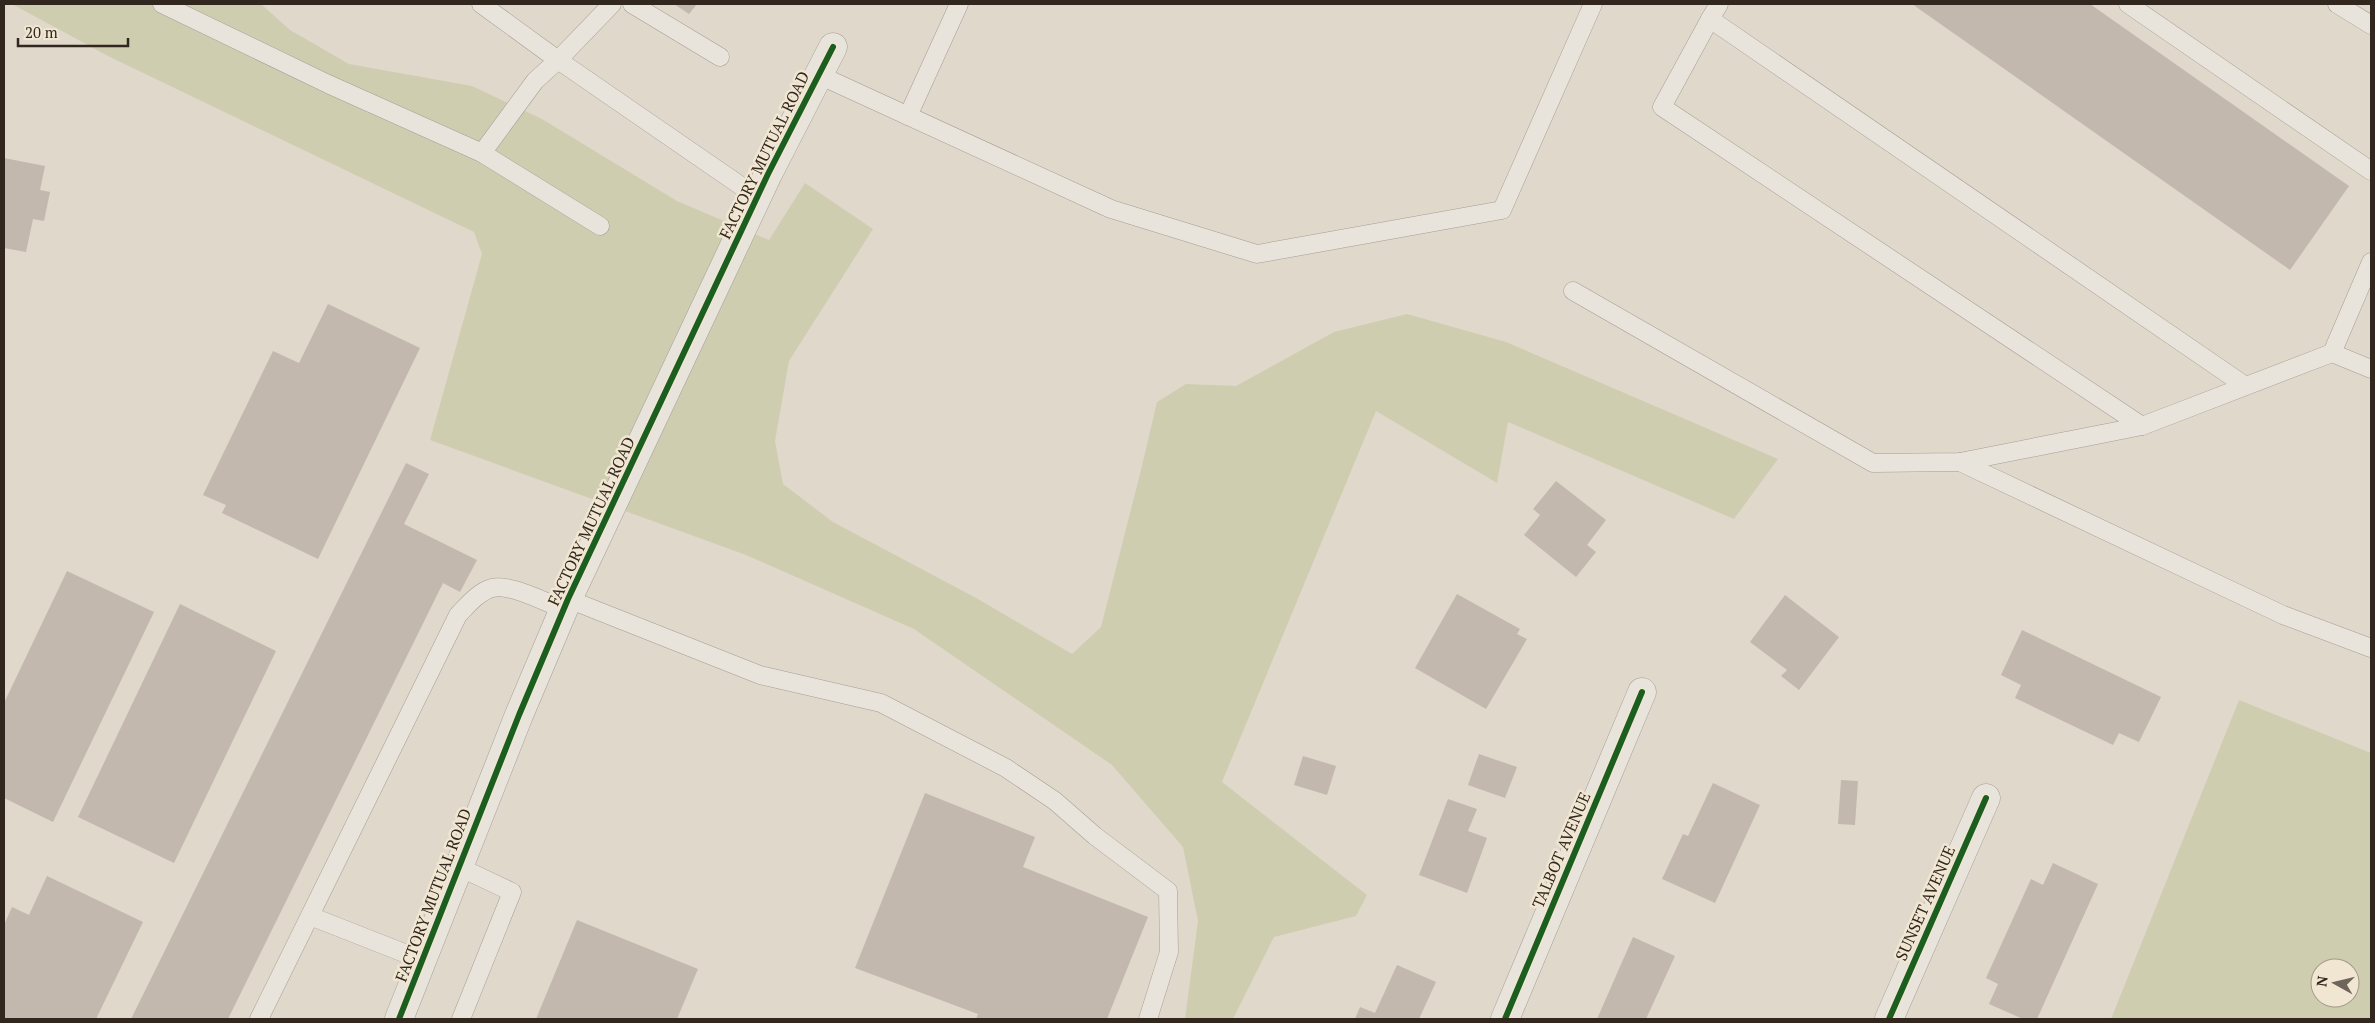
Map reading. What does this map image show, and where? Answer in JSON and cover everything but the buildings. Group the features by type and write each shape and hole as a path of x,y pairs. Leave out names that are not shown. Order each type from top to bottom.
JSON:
{"street":[{"name":"FACTORY MUTUAL ROAD","path":"399,1019 519,715 566,604 758,197 833,47"},
{"name":"TALBOT AVENUE","path":"1505,1019 1642,692"},
{"name":"SUNSET AVENUE","path":"1889,1019 1986,798"}],"lane":[{"path":"162,4 328,84 482,153 600,226"},
{"path":"481,4 558,60 758,197"},
{"path":"482,153 535,81 612,4"},
{"path":"632,4 720,57"},
{"path":"908,116 959,4"},
{"path":"819,75 1111,210 1257,254 1502,210 1593,4"},
{"path":"2128,4 2371,171"},
{"path":"2337,4 2371,25"},
{"path":"2142,426 1662,107 1714,11 2244,385"},
{"path":"2332,353 2371,262"},
{"path":"1573,291 1874,463 1960,462 2142,426 2244,385 2332,353 2371,369"},
{"path":"1960,462 2283,615 2371,648"},
{"path":"259,1019 458,615 475,598 493,588 511,589 566,604 760,675 882,703 1006,768 1055,801 1095,836 1168,891 1168,952 1148,1019"},
{"path":"459,867 512,892 461,1019"},
{"path":"310,916 422,960"}],"shaded area":[{"path":"12,4 261,4 290,30 349,64 472,86 542,119 677,201 769,240 805,183 873,229 789,361 775,441 783,484 833,522 978,599 1072,654 1101,627 1157,402 1186,384 1236,386 1334,332 1407,314 1506,342 1778,459 1734,519 1508,422 1497,483 1376,411 1222,782 1367,895 1356,916 1274,937 1233,1019 1185,1019 1198,921 1183,847 1112,765 914,629 746,555 430,440 482,254 474,232 108,56"},
{"path":"2239,700 2371,753 2371,1019 2111,1019"}],"cycle path":[{"path":"399,1019 519,715 568,599 768,174 833,47"},
{"path":"1505,1019 1642,692"},
{"path":"1889,1019 1986,798"}]}
